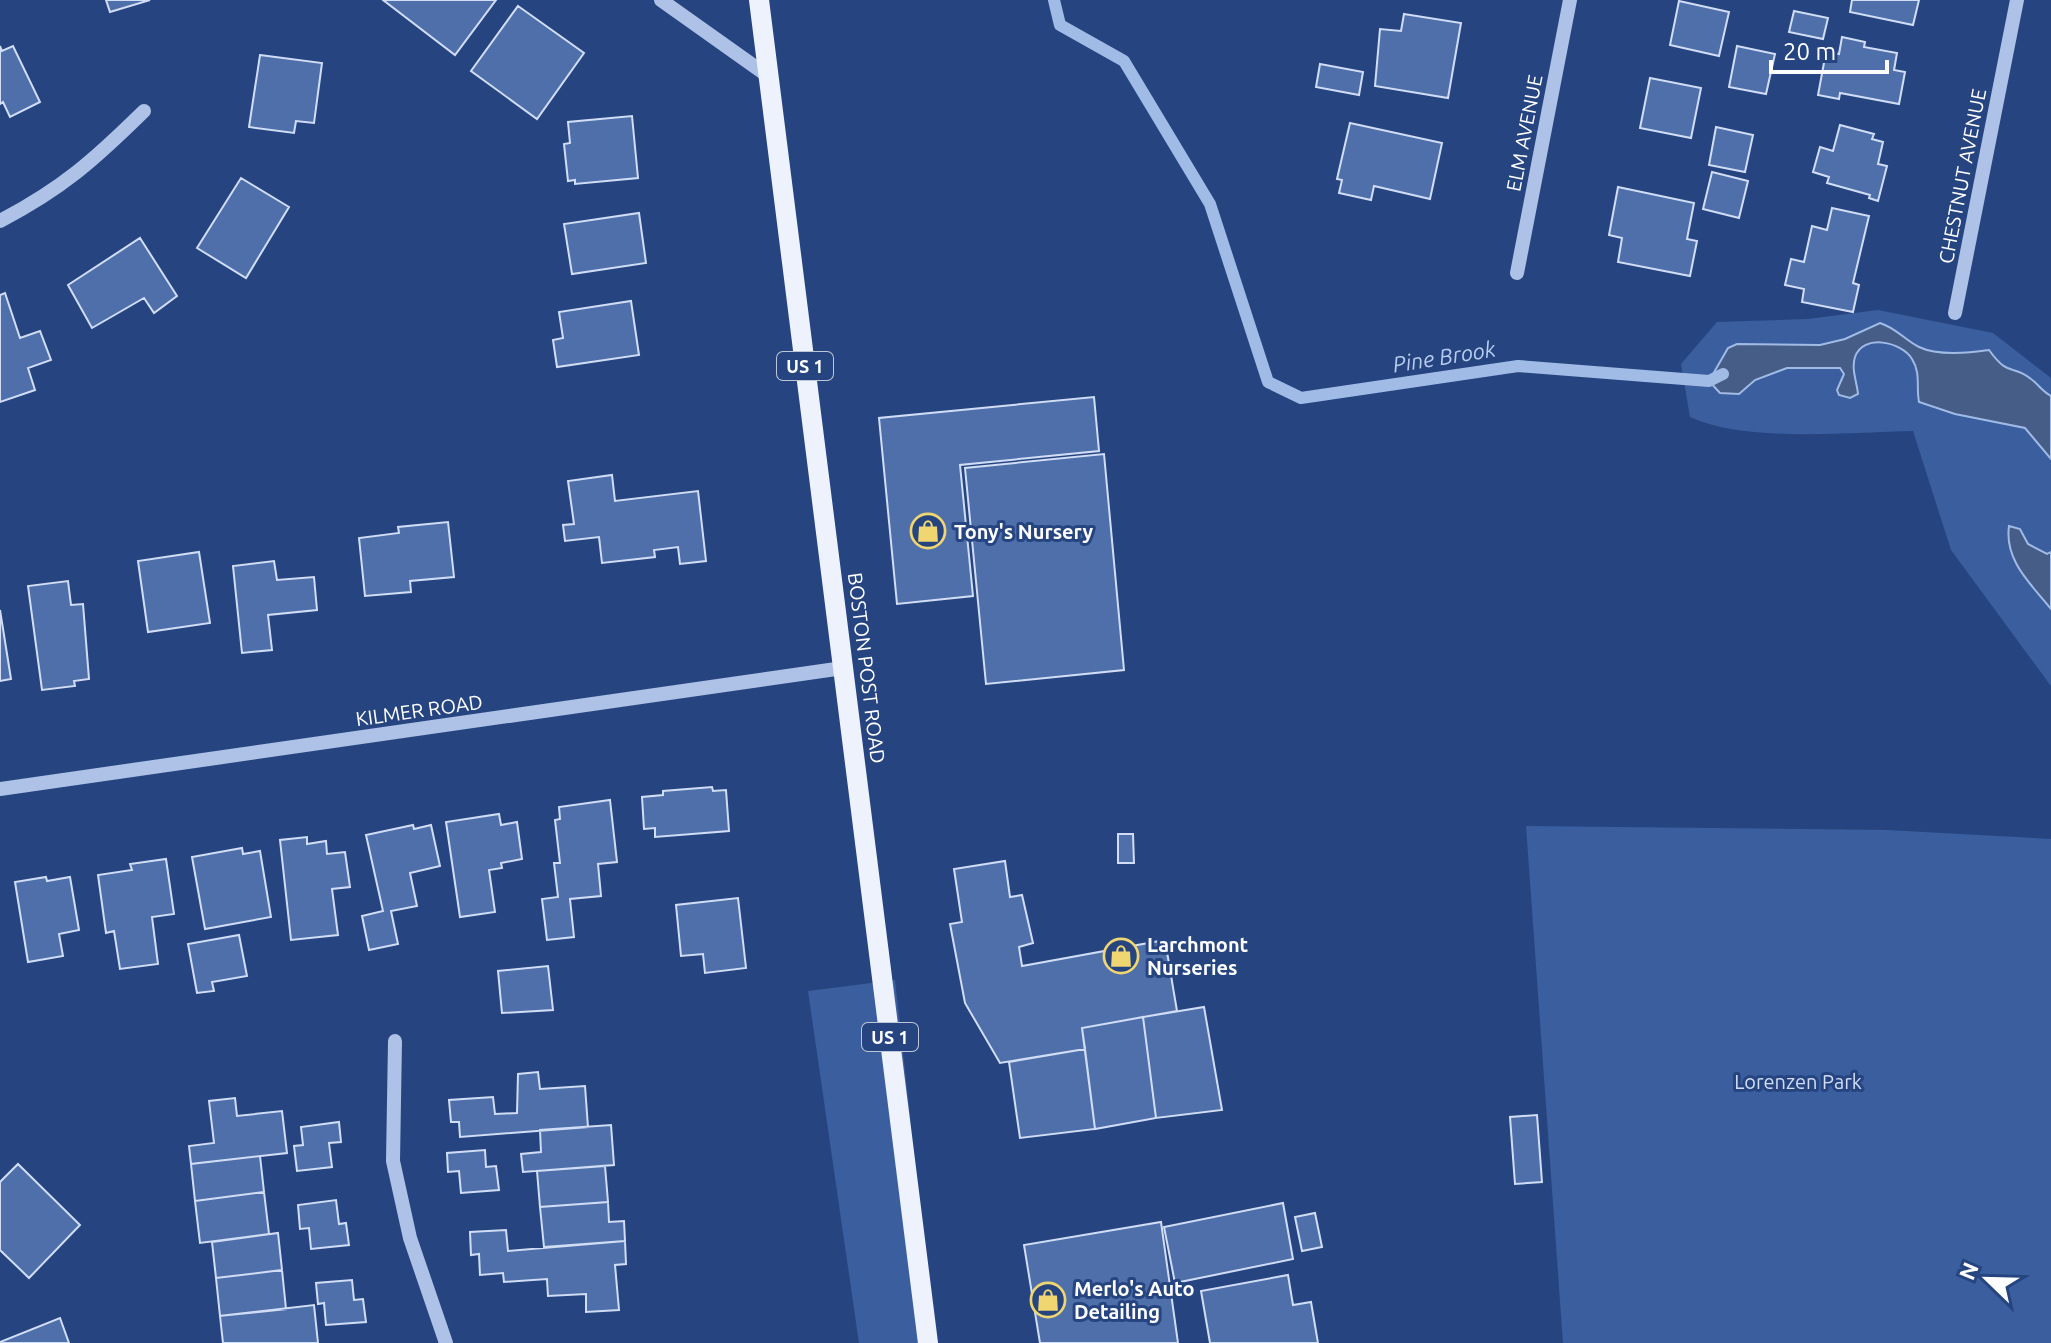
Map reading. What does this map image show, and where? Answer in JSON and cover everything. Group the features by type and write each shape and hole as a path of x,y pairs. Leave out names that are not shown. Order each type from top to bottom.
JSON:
{"main road":[{"name":"BOSTON POST ROAD","path":"759,0 928,1343"}],"street":[{"path":"661,0 768,76"},
{"name":"ELM AVENUE","path":"1517,273 1570,0"},
{"name":"CHESTNUT AVENUE","path":"1955,313 2017,0"},
{"path":"0,221 52,194 90,164 144,111"},
{"name":"KILMER ROAD","path":"0,789 843,668"},
{"path":"395,1041 393,1161 410,1238 446,1343"}],"green space":[{"path":"1878,310 1993,333 2051,378 2051,686 1951,550 1913,431 1768,433 1713,425 1690,417 1681,364 1717,322 1808,319"},
{"name":"Lorenzen Park","path":"1526,826 1887,830 2051,839 2051,1343 1563,1343"},
{"path":"895,980 935,1343 859,1343 808,991"}],"shaded area":[{"path":"1880,323 1914,344 1935,352 1989,350 2002,365 2025,374 2051,396 2051,459 2025,428 1955,414 1919,402 1915,364 1907,353 1892,345 1874,343 1859,349 1854,366 1858,394 1850,398 1839,395 1837,390 1844,374 1840,368 1787,368 1755,380 1739,394 1720,393 1709,381 1728,348 1737,344 1820,345 1845,339"},
{"path":"2009,526 2020,529 2028,544 2047,554 2051,552 2051,609 2015,561"}],"building":[{"path":"106,0 150,0 110,12"},
{"path":"383,0 496,0 455,55"},
{"path":"1852,0 1919,0 1913,25 1850,12"},
{"path":"1679,1 1729,12 1719,56 1670,45"},
{"path":"518,6 584,53 537,119 471,71"},
{"path":"1794,11 1828,18 1823,39 1789,32"},
{"path":"1404,14 1461,23 1448,98 1375,86 1380,29 1401,31"},
{"path":"1842,37 1865,42 1864,47 1897,53 1894,70 1905,72 1899,104 1840,93 1839,99 1818,95 1826,52 1839,54"},
{"path":"0,46 2,51 13,46 40,102 10,117 3,102 0,104"},
{"path":"1737,46 1775,54 1766,94 1729,87"},
{"path":"260,55 322,63 314,123 296,121 294,133 249,127"},
{"path":"1320,64 1363,72 1359,95 1316,87"},
{"path":"1650,78 1701,88 1691,138 1640,128"},
{"path":"632,116 638,178 575,184 575,180 568,181 564,144 570,143 568,122"},
{"path":"1350,123 1442,143 1430,199 1374,186 1371,200 1339,193 1342,180 1337,179"},
{"path":"1840,125 1874,134 1872,139 1883,142 1878,164 1887,166 1878,201 1869,198 1870,195 1827,183 1829,177 1813,172 1820,147 1833,151"},
{"path":"1716,127 1753,135 1745,172 1709,165"},
{"path":"1712,172 1748,181 1739,218 1703,209"},
{"path":"241,178 289,207 246,278 197,248"},
{"path":"1618,187 1694,203 1687,239 1697,241 1690,276 1618,262 1622,238 1609,235"},
{"path":"1832,208 1869,216 1853,283 1859,285 1853,312 1802,302 1804,289 1785,285 1791,259 1804,262 1812,226 1827,230"},
{"path":"639,213 646,263 572,274 564,224"},
{"path":"140,238 177,296 154,313 144,298 92,328 68,285"},
{"path":"5,293 20,338 40,331 51,360 28,368 35,390 0,402 0,295"},
{"path":"631,301 639,355 557,367 553,340 563,338 559,312"},
{"name":"Tony's Nursery","path":"1094,397 1099,451 960,465 973,596 897,604 879,418"},
{"path":"1104,454 1124,670 986,684 965,468"},
{"path":"612,475 615,501 698,491 706,561 680,564 678,547 654,550 655,557 602,563 599,537 565,541 563,525 574,524 568,481"},
{"path":"448,522 454,577 410,581 411,592 365,596 359,538 399,533 398,527"},
{"path":"199,552 210,623 148,632 138,561"},
{"path":"274,561 277,580 314,577 317,610 268,615 272,650 242,653 233,566"},
{"path":"68,581 71,605 83,604 89,679 74,681 75,686 42,690 28,586"},
{"path":"0,610 11,679 0,681"},
{"path":"712,787 713,791 726,790 729,831 655,837 655,828 644,829 642,797 663,795 663,791"},
{"path":"610,800 617,862 598,864 601,896 570,899 574,937 547,940 542,899 558,897 554,863 560,863 555,820 560,819 559,807"},
{"path":"499,814 501,825 517,822 522,859 501,863 502,868 489,870 495,912 460,917 446,822"},
{"path":"413,825 414,829 431,825 440,866 410,873 417,906 391,911 398,944 369,950 362,916 383,911 366,835"},
{"path":"1118,834 1133,834 1134,863 1118,863"},
{"path":"307,837 307,844 326,841 327,854 345,852 350,887 332,889 338,935 291,940 280,840"},
{"path":"242,848 243,854 260,851 271,917 205,929 192,857"},
{"path":"166,859 174,914 152,917 158,964 120,969 114,931 106,933 98,875 132,870 130,864"},
{"name":"Larchmont Nurseries","path":"1005,861 1010,897 1022,895 1033,943 1019,947 1022,966 1165,940 1177,1011 1082,1028 1085,1049 1000,1063 965,1003 950,924 962,922 954,869"},
{"path":"46,877 47,881 70,877 79,930 59,934 63,956 28,962 15,882"},
{"path":"738,898 746,968 705,973 703,954 681,956 676,905"},
{"path":"239,935 247,976 212,982 214,991 197,993 188,944"},
{"path":"548,966 553,1010 502,1013 498,971"},
{"path":"1204,1007 1222,1110 1156,1118 1143,1017"},
{"path":"1143,1017 1156,1118 1095,1129 1082,1028"},
{"path":"1085,1049 1095,1129 1020,1138 1009,1062"},
{"path":"538,1072 540,1089 585,1086 588,1127 460,1137 459,1122 451,1122 449,1100 493,1097 495,1114 517,1113 518,1074"},
{"path":"235,1098 237,1116 282,1111 287,1153 191,1164 189,1146 214,1143 209,1101"},
{"path":"1537,1115 1542,1182 1515,1184 1510,1117"},
{"path":"339,1122 341,1142 329,1143 332,1167 297,1171 294,1146 303,1145 301,1127"},
{"path":"611,1125 614,1165 523,1172 521,1154 541,1152 540,1130"},
{"path":"485,1150 486,1167 496,1166 499,1190 461,1193 459,1171 448,1172 447,1153"},
{"path":"260,1156 264,1192 195,1201 191,1164"},
{"path":"18,1164 80,1225 29,1278 0,1250 0,1182"},
{"path":"605,1166 608,1202 540,1207 537,1171"},
{"path":"264,1192 269,1234 200,1243 195,1201"},
{"path":"336,1200 339,1224 346,1223 349,1245 311,1249 309,1228 300,1229 298,1205"},
{"path":"608,1202 609,1222 624,1221 625,1241 544,1247 540,1207"},
{"path":"1283,1203 1293,1259 1175,1283 1164,1227"},
{"path":"1315,1213 1322,1247 1302,1251 1295,1217"},
{"path":"1161,1222 1178,1343 1040,1343 1024,1245"},
{"path":"506,1230 508,1251 625,1241 626,1264 615,1265 619,1310 586,1312 586,1294 548,1296 547,1279 504,1282 503,1273 480,1275 479,1254 471,1255 470,1232"},
{"path":"278,1233 282,1270 216,1278 212,1242"},
{"path":"282,1270 286,1309 220,1316 216,1278"},
{"path":"1288,1275 1293,1305 1311,1302 1318,1343 1210,1343 1201,1291"},
{"path":"352,1280 354,1300 363,1299 366,1322 326,1325 324,1303 318,1304 316,1283"},
{"path":"314,1305 318,1343 223,1343 220,1316"},
{"path":"60,1318 69,1343 0,1343 0,1342"}],"waterway":[{"name":"Pine Brook","path":"1054,0 1060,25 1124,61 1210,204 1268,382 1301,398 1518,366 1709,381 1723,374"}],"place":[{"name":"Tony's Nursery","path":"928,531"},
{"name":"Larchmont Nurseries","path":"1121,956"},
{"name":"Merlo's Auto Detailing","path":"1048,1300"}]}
